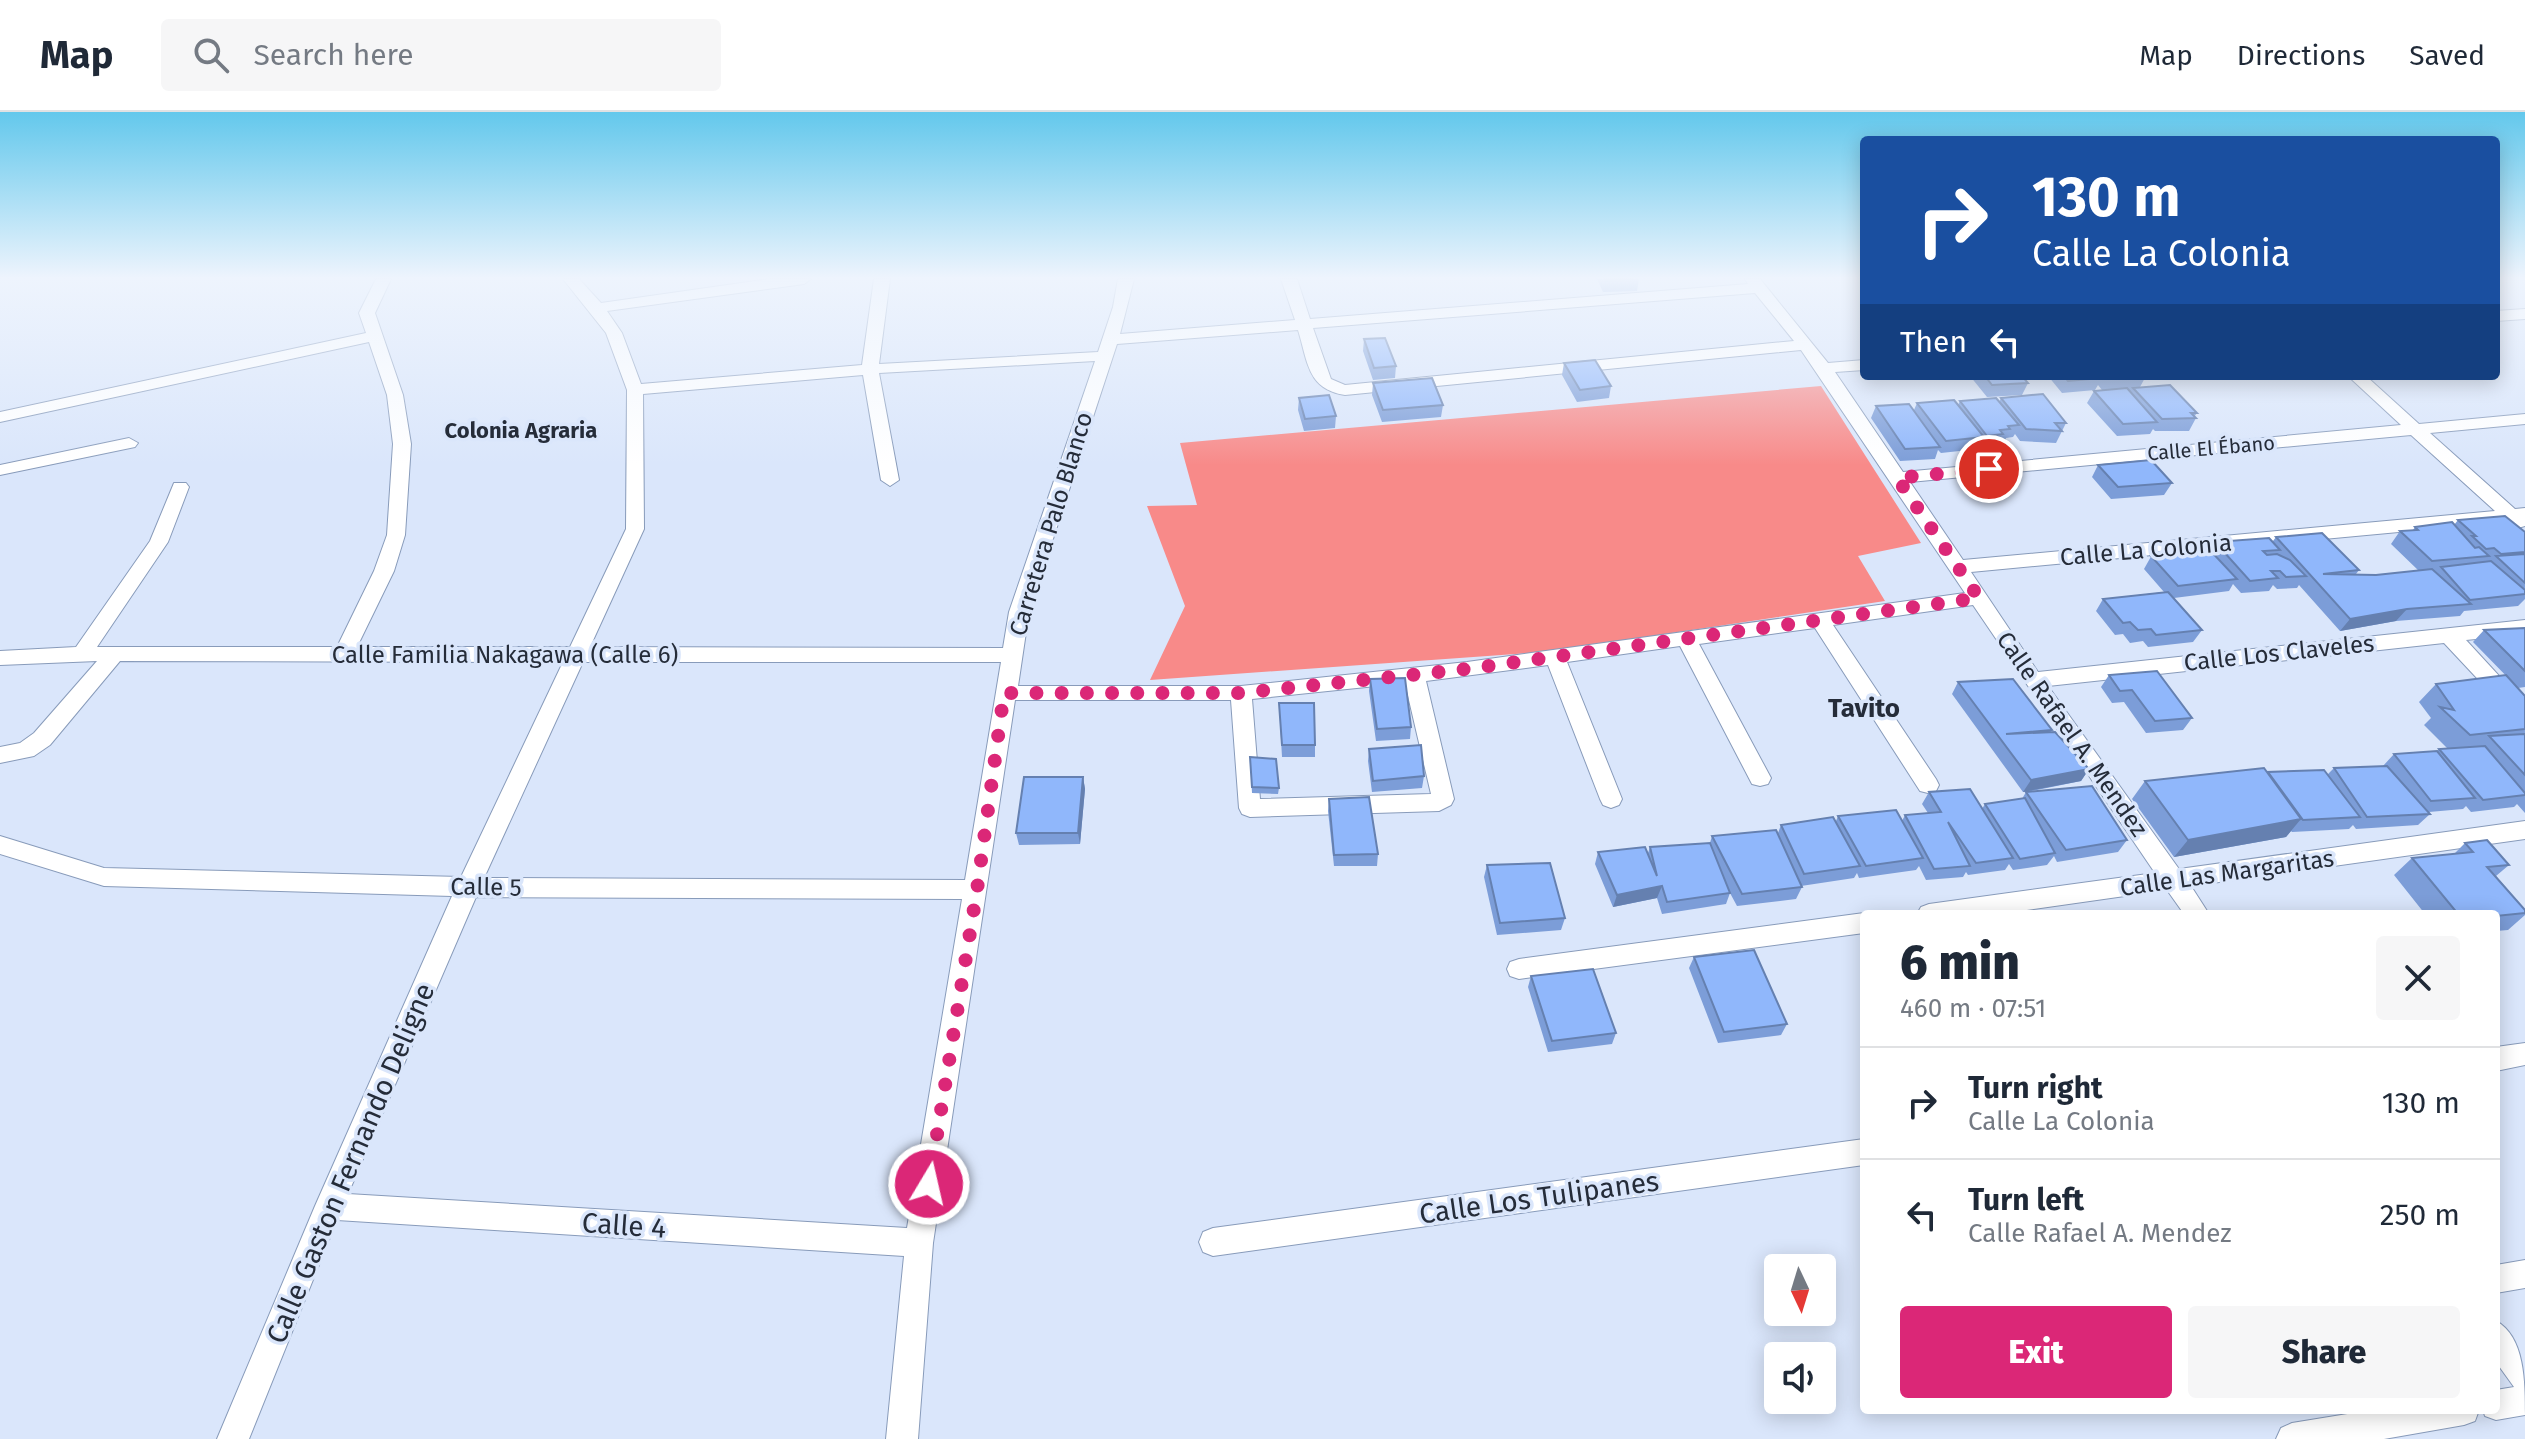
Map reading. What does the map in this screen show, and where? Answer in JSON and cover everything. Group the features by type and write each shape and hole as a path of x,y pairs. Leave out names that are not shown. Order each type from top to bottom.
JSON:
{"street":[{"path":"0,417 350,341"},
{"path":"343,655 384,571 396,535 402,444 395,395 375,341"},
{"path":"617,341 635,390 1165,341"},
{"path":"874,341 870,369 890,480"},
{"name":"Carretera Palo Blanco","path":"902,1439 919,1243 1019,612 1109,341"},
{"path":"1310,341 1323,381 1332,388 1345,390 1805,345"},
{"name":"Calle Rafael A. Mendez","path":"1802,341 1824,368 2033,680 2194,910"},
{"path":"1824,368 1860,365"},
{"path":"2360,380 2520,519"},
{"name":"Calle Gaston Fernando Deligne","path":"233,1439 329,1206 468,887 635,529 635,390"},
{"name":"Calle El Ébano","path":"1897,478 2525,419"},
{"path":"0,470 129,443"},
{"path":"82,654 159,542 180,487"},
{"name":"Calle La Colonia","path":"1957,567 2520,519"},
{"path":"1004,693 1241,693 1555,657 1979,598"},
{"path":"1820,620 1928,785"},
{"name":"Calle Los Claveles","path":"2033,680 2525,627"},
{"path":"2449,635 2525,717"},
{"path":"1686,639 1760,778"},
{"name":"Calle Familia Nakagawa (Calle 6)","path":"0,658 82,654 1011,655"},
{"path":"0,755 26,750 42,739 115,654"},
{"path":"1555,657 1611,799"},
{"path":"1241,693 1250,808 1439,802 1443,799 1414,675"},
{"name":"Calle Las Margaritas","path":"1959,910 2525,830"},
{"name":"Calle 5","path":"0,845 104,877 468,887 977,890"},
{"path":"1519,969 1860,924"},
{"path":"2500,1058 2525,1054"},
{"name":"Calle Los Tulipanes","path":"1213,1242 1860,1153"},
{"name":"Calle 4","path":"329,1206 919,1243"},
{"path":"2500,1278 2525,1274"},
{"path":"2500,1342 2525,1377"},
{"path":"2500,1404 2525,1400"},
{"path":"2292,1439 2400,1430 2451,1414"}],"shaded area":[{"path":"1821,386 1921,543 1858,556 1885,601 1545,652 1150,680 1185,606 1147,506 1197,505 1180,443"}],"building":[{"path":"1365,341 1386,341 1396,366 1374,368"},
{"path":"1595,360 1611,386 1580,390 1564,363"},
{"path":"1432,378 1443,405 1383,410 1373,383"},
{"path":"1988,380 2025,380 2028,383 1992,385"},
{"path":"2170,385 2197,413 2191,413 2196,418 2162,419 2133,388"},
{"path":"2127,388 2157,422 2123,424 2094,391"},
{"path":"2043,394 2066,423 2055,423 2062,431 2026,429 2001,398"},
{"path":"1329,395 1336,416 1305,419 1299,398"},
{"path":"1996,398 2019,425 2000,430 2003,434 1987,436 1960,401"},
{"path":"1954,400 1984,437 1946,441 1917,403"},
{"path":"1909,404 1940,447 1905,449 1876,406"},
{"path":"2151,460 2172,483 2118,487 2098,465"},
{"path":"2505,516 2525,532 2525,552 2501,554 2494,548 2486,549 2458,520"},
{"path":"2452,522 2475,548 2479,547 2489,556 2432,561 2400,531 2418,530 2415,527"},
{"path":"2322,533 2359,570 2323,574 2376,575 2432,569 2471,604 2407,609 2350,619 2276,537"},
{"path":"2269,538 2280,550 2263,551 2267,555 2277,554 2290,560 2306,576 2286,577 2280,571 2271,571 2278,578 2250,581 2215,542"},
{"path":"2207,547 2237,579 2178,586 2151,556 2155,556 2153,553"},
{"path":"2525,554 2525,583 2496,556"},
{"path":"2491,561 2525,590 2525,594 2470,600 2441,567"},
{"path":"2168,592 2202,630 2156,635 2151,629 2138,630 2130,622 2123,623 2103,599"},
{"path":"2525,628 2525,671 2484,630"},
{"path":"2157,671 2192,718 2155,721 2132,690 2120,691 2109,675"},
{"path":"2506,675 2525,696 2525,729 2470,735 2440,707 2454,710 2436,684"},
{"path":"1405,678 1411,727 1377,729 1370,679"},
{"path":"2013,679 2052,730 2006,734 2055,732 2089,769 2031,780 1958,682"},
{"path":"1279,703 1314,703 1315,745 1282,745"},
{"path":"2525,734 2525,775 2489,736"},
{"path":"1421,745 1424,776 1373,781 1369,749"},
{"path":"2485,746 2525,795 2483,800 2439,749"},
{"path":"2437,751 2475,798 2431,801 2394,754"},
{"path":"1250,757 1276,759 1279,788 1252,787"},
{"path":"2387,766 2430,814 2367,817 2334,768"},
{"path":"2264,768 2301,819 2188,840 2145,781"},
{"path":"2324,770 2360,817 2303,820 2268,772"},
{"path":"1024,777 1083,777 1078,833 1016,833"},
{"path":"2092,786 2127,840 2066,850 2026,792"},
{"path":"1970,789 2013,858 1976,863 1948,822 1970,866 1934,869 1905,815 1941,812 1929,792"},
{"path":"1369,797 1378,854 1334,855 1329,799"},
{"path":"2025,798 2055,853 2020,859 1985,804"},
{"path":"1896,810 1923,858 1866,866 1838,816"},
{"path":"1833,817 1860,866 1804,874 1781,825"},
{"path":"1776,830 1802,887 1742,894 1712,836"},
{"path":"2487,840 2509,865 2487,867 2525,913 2500,916 2500,910 2455,910 2412,858 2473,852 2465,843"},
{"path":"1710,843 1730,893 1667,902 1662,886 1617,895 1598,852 1645,847 1657,876 1650,847"},
{"path":"1550,863 1565,918 1500,923 1487,865"},
{"path":"1754,950 1787,1024 1724,1032 1694,957"},
{"path":"1593,969 1616,1033 1552,1041 1531,976"}],"district":[{"name":"Colonia Agraria","path":"521,430"},
{"name":"Tavito","path":"1864,708"}],"route":[{"path":"929,1184 977,890 1004,693 1241,693 1467,669 1979,598 1897,478 1989,469"}]}
